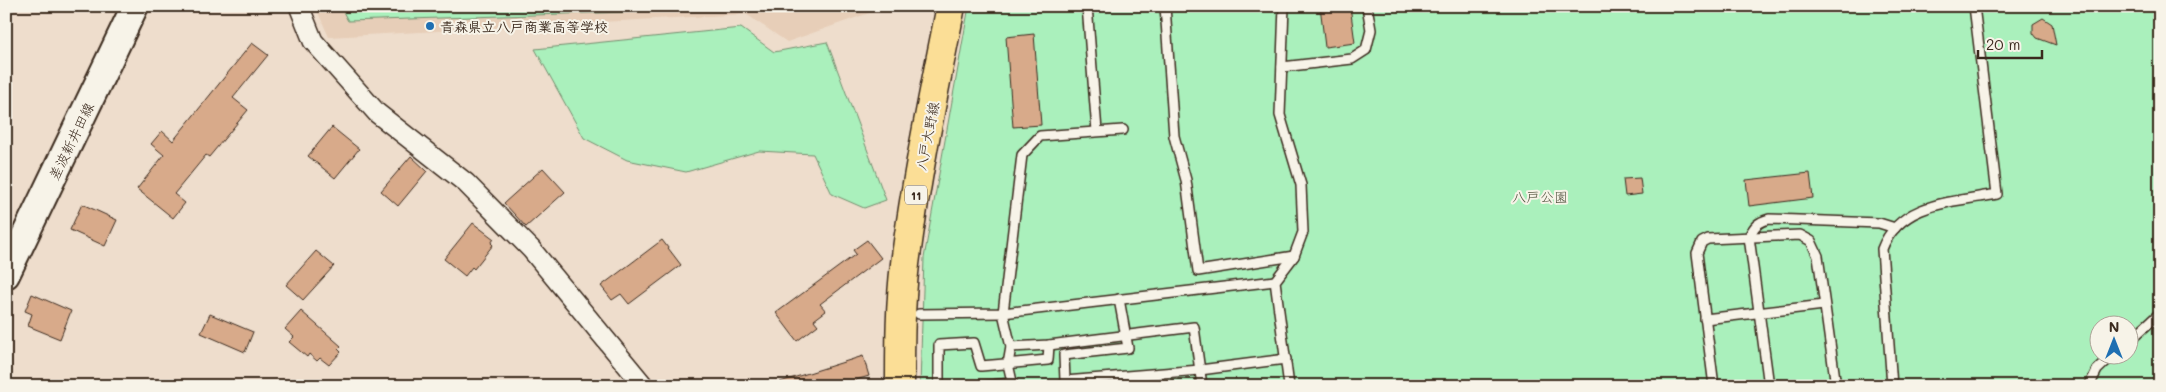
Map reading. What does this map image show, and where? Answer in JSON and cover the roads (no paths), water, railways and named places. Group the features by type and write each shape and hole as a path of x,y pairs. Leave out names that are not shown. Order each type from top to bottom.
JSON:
{"main road":[{"name":"差波新井田線","path":"6,275 135,6"},
{"name":"八戸大野線","path":"900,386 901,316 905,265 951,6"}],"street":[{"path":"300,6 313,41 371,106 466,183 532,249 644,386"}],"lane":[{"path":"1087,6 1097,131"},
{"path":"1165,6 1174,136 1186,180 1198,271 1294,256"},
{"path":"1284,6 1280,115 1301,185 1303,232 1294,256 1275,281 1289,386"},
{"path":"1282,68 1352,59 1366,50 1371,30 1367,6"},
{"path":"1892,386 1882,249 1887,236 1904,219 1923,207 1997,194 1974,6"},
{"path":"982,386 1012,384 1008,364 1011,347 1003,312 1022,155 1040,136 1123,130"},
{"path":"1769,386 1749,238 1758,222 1769,219 1879,223 1895,228"},
{"path":"1714,386 1697,253 1699,246 1708,239 1800,235 1811,241 1818,256 1836,386"},
{"path":"919,314 1003,312 1275,281"},
{"path":"1119,299 1124,335 1128,348 1064,355 1065,381 1200,370 1286,359"},
{"path":"1705,318 1824,305"},
{"path":"2138,333 2160,313"},
{"path":"1011,347 1049,345 1194,327 1202,386"},
{"path":"939,386 939,345 974,343 981,366 1048,360 1049,345"},
{"path":"2089,386 2097,370 2103,364"}],"place":[{"name":"青森県立八戸商業高等学校","path":"430,26"}],"park label":[{"name":"八戸公園","path":"1540,196"}]}
